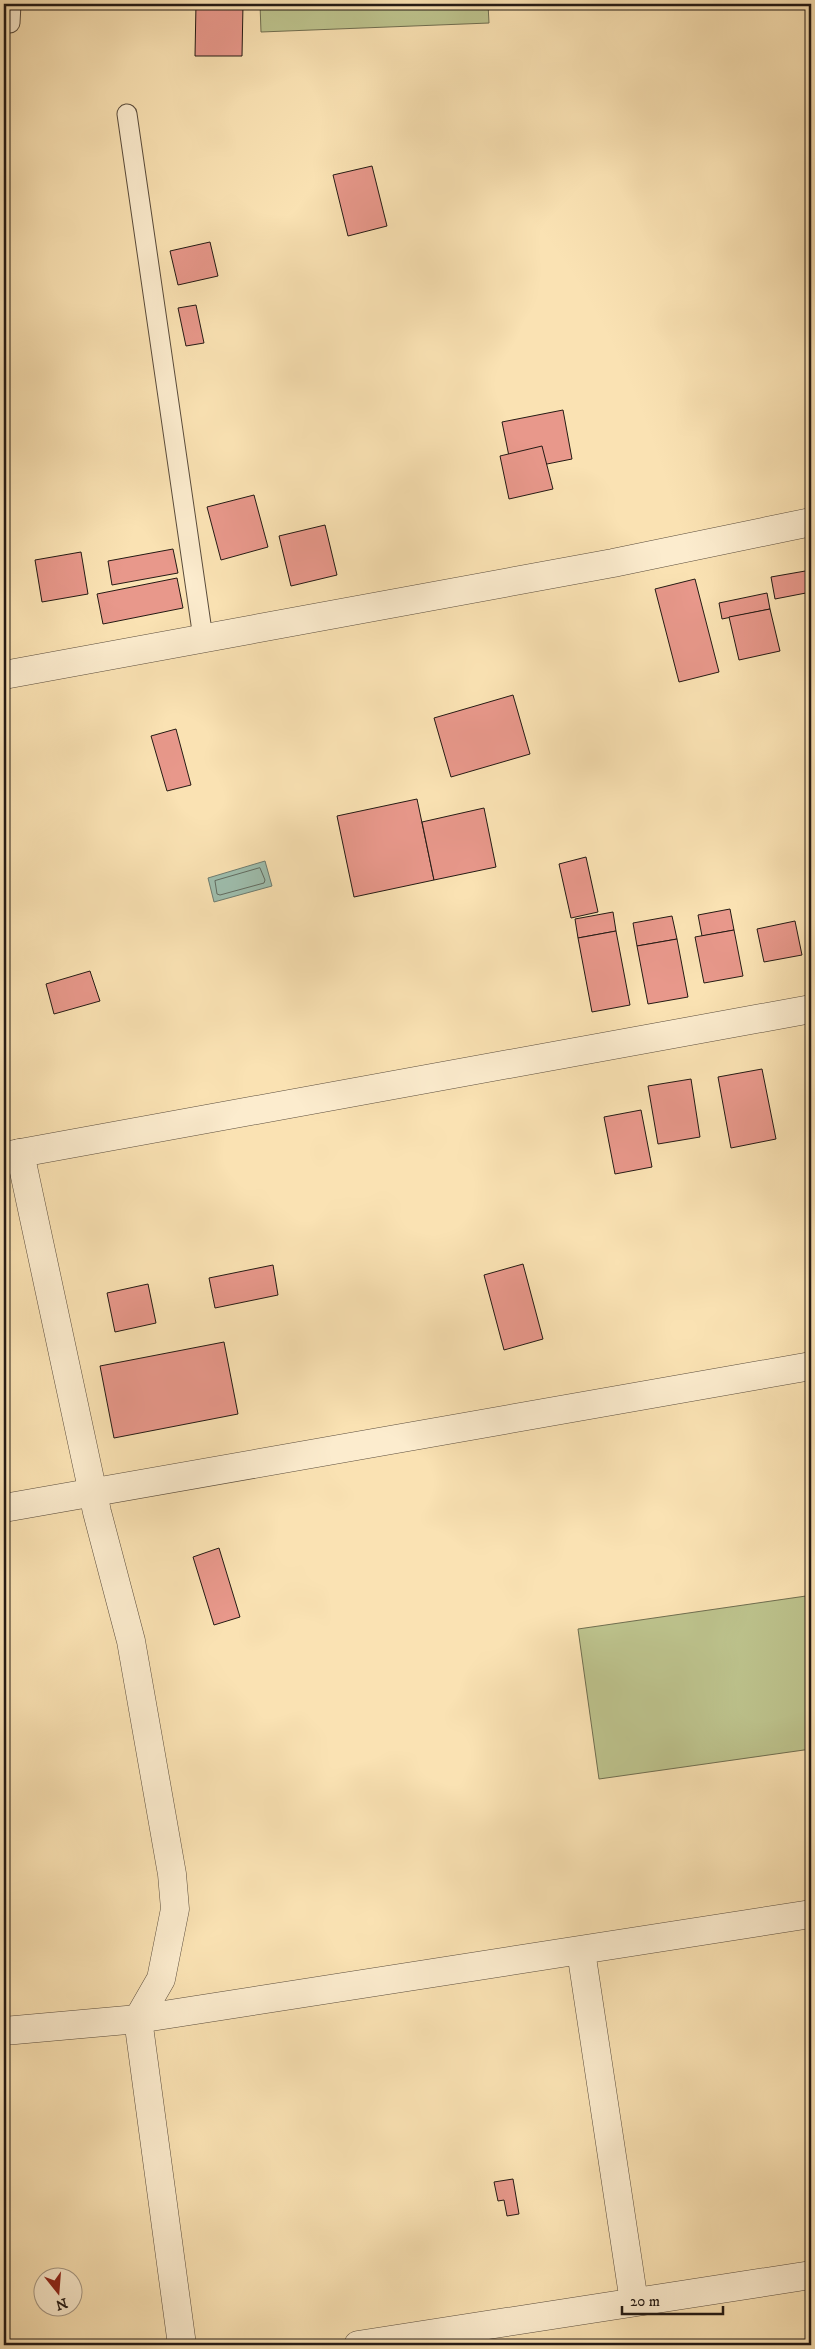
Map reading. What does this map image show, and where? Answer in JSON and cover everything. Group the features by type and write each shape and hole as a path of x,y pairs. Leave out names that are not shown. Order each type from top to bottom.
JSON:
{"street":[{"path":"4,674 613,563 811,522"},
{"path":"182,2345 138,2019 161,1979 175,1909 172,1874 131,1641 92,1493 12,1154 811,1009"},
{"path":"4,1508 811,1366"},
{"path":"4,2031 138,2019 811,1914"},
{"path":"581,1951 634,2302"},
{"path":"358,2345 494,2335 634,2302 811,2275"}],"lane":[{"path":"10,23 11,4"},
{"path":"127,114 203,638"}],"green space":[{"path":"260,4 488,4 489,23 261,32"},
{"path":"806,1596 811,1633 811,1749 599,1779 578,1629"}],"water":[{"path":"265,861 272,886 214,902 208,878"}],"building":[{"path":"196,4 243,4 242,56 195,56"},
{"path":"372,166 387,226 348,236 333,175"},
{"path":"210,242 218,276 178,285 170,251"},
{"path":"196,305 204,343 186,346 178,308"},
{"path":"563,410 572,459 512,471 502,422"},
{"path":"542,446 553,489 509,499 500,456"},
{"path":"254,495 268,547 221,560 207,507"},
{"path":"325,525 337,575 291,586 279,536"},
{"path":"173,549 178,573 112,585 108,561"},
{"path":"81,552 88,594 42,602 35,560"},
{"path":"811,570 811,592 775,599 771,577"},
{"path":"177,578 183,608 103,624 97,594"},
{"path":"695,579 719,672 679,682 655,589"},
{"path":"767,593 770,609 722,619 719,603"},
{"path":"770,609 780,651 739,660 729,617"},
{"path":"513,695 530,754 451,777 434,718"},
{"path":"176,729 191,785 167,791 151,736"},
{"path":"417,799 434,880 354,897 337,816"},
{"path":"484,808 496,867 434,880 422,822"},
{"path":"586,857 598,912 571,918 559,864"},
{"path":"730,909 734,930 702,936 698,915"},
{"path":"613,912 616,931 578,938 575,919"},
{"path":"672,916 677,939 637,946 633,923"},
{"path":"795,921 802,955 764,962 757,929"},
{"path":"734,930 743,976 704,983 695,937"},
{"path":"616,931 630,1005 592,1012 578,938"},
{"path":"677,939 688,997 648,1004 637,946"},
{"path":"90,971 100,1001 54,1014 46,984"},
{"path":"762,1069 776,1139 731,1148 718,1077"},
{"path":"691,1079 700,1137 658,1144 648,1086"},
{"path":"641,1110 652,1167 615,1174 604,1117"},
{"path":"523,1264 543,1339 504,1350 484,1275"},
{"path":"273,1265 278,1295 215,1308 209,1278"},
{"path":"148,1284 156,1323 115,1332 107,1293"},
{"path":"224,1342 238,1414 114,1438 100,1366"},
{"path":"219,1548 240,1617 214,1625 193,1557"},
{"path":"513,2179 519,2214 507,2216 504,2200 498,2201 494,2182"}]}
